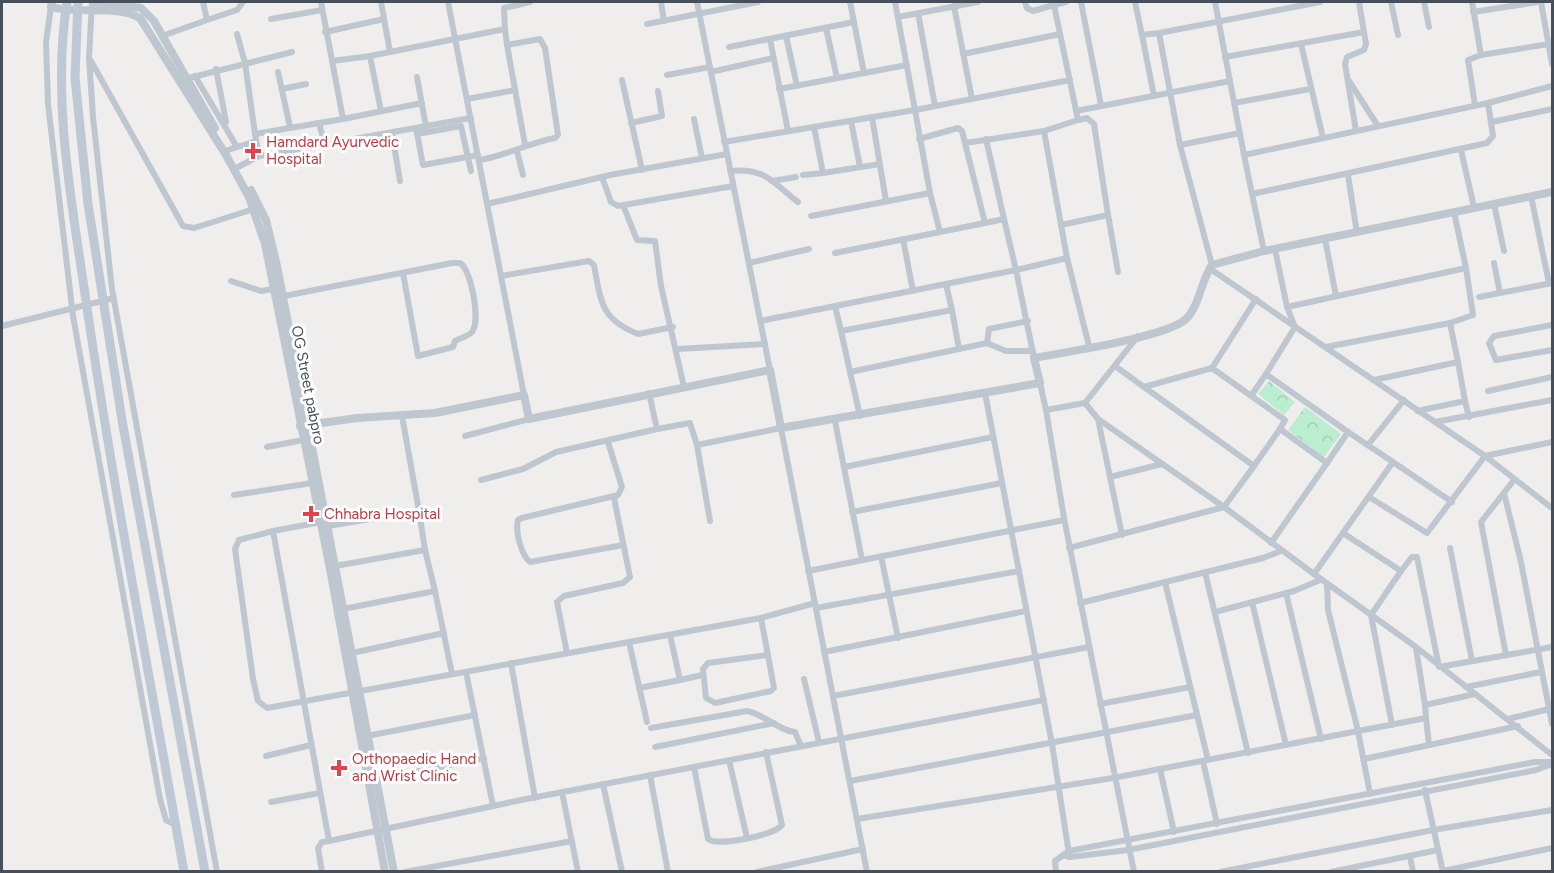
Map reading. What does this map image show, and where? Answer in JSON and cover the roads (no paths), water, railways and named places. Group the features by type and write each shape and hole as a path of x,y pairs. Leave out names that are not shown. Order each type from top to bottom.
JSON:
{"main road":[{"path":"66,6 61,95 87,304 99,391 184,872"},
{"path":"78,6 76,88 88,204 102,301 205,872"}],"street":[{"path":"94,2 90,12 89,58 93,117 114,298 217,872"},
{"name":"OG Street pabpro","path":"94,2 141,8 154,21 183,80 254,209 262,230 324,524 382,830 394,872"},
{"path":"203,2 207,20"},
{"path":"162,36 237,10 243,2"},
{"path":"321,2 343,119"},
{"path":"381,2 390,52"},
{"path":"448,2 529,419"},
{"path":"525,145 507,45 504,8 530,2"},
{"path":"661,2 664,21"},
{"path":"697,2 867,872"},
{"path":"647,24 758,2"},
{"path":"850,2 864,73"},
{"path":"895,2 919,139 940,232"},
{"path":"898,17 978,2"},
{"path":"1025,2 1027,8 1033,11 1066,2"},
{"path":"1081,2 1101,105"},
{"path":"1135,2 1154,96"},
{"path":"1215,2 1264,251"},
{"path":"1142,35 1320,2"},
{"path":"1356,131 1346,60 1364,50 1366,44 1359,2"},
{"path":"1391,2 1398,35"},
{"path":"1424,2 1429,27"},
{"path":"1472,2 1481,55"},
{"path":"1473,12 1539,2 1552,64"},
{"path":"51,4 46,42 48,104 72,308 164,816 169,823 176,825"},
{"name":"OG Street pabpro","path":"51,4 78,6 90,12 129,12 140,18 228,150 266,220 277,294"},
{"path":"1054,5 1078,120"},
{"path":"954,6 972,99"},
{"path":"271,19 322,10"},
{"path":"918,13 935,106"},
{"path":"325,32 384,20"},
{"path":"729,47 854,22"},
{"path":"826,28 837,78"},
{"path":"332,61 370,56 505,29"},
{"path":"1225,57 1364,32"},
{"path":"850,372 987,343 1011,352 1033,354 1089,346 1173,327 1187,318 1211,266 1180,145 1159,33"},
{"path":"237,34 245,63 255,138 260,156"},
{"path":"963,54 1060,34"},
{"path":"786,36 797,86"},
{"path":"417,131 423,165 468,156 478,157 517,151 525,145 558,135 542,41 537,38 507,45"},
{"path":"770,39 788,131"},
{"path":"1301,44 1323,138"},
{"path":"1475,105 1467,62 1481,55 1549,44"},
{"path":"183,80 216,69 292,52"},
{"path":"370,56 381,111"},
{"path":"89,58 183,226 194,228 254,209"},
{"path":"667,75 773,58"},
{"path":"779,89 907,65"},
{"path":"216,69 227,129"},
{"path":"278,72 290,127"},
{"path":"195,76 237,147"},
{"path":"417,77 426,127"},
{"path":"1347,78 1378,126"},
{"path":"622,80 642,170"},
{"path":"724,142 915,110 1070,80"},
{"path":"1076,111 1230,81"},
{"path":"282,89 306,84"},
{"path":"1244,155 1488,103 1552,86"},
{"path":"1234,104 1310,89"},
{"path":"467,99 515,90"},
{"path":"631,123 662,116 658,91"},
{"path":"228,150 255,138 290,127 422,103"},
{"path":"1252,194 1348,175 1492,141 1492,122 1488,103"},
{"path":"1492,122 1552,109"},
{"path":"872,117 886,201"},
{"path":"417,131 471,118"},
{"path":"965,143 1044,131 1087,118 1094,124 1118,272"},
{"path":"694,119 702,158"},
{"path":"851,121 860,167"},
{"path":"320,123 325,145"},
{"path":"238,167 260,156 392,133 461,126 471,171"},
{"path":"814,127 824,172"},
{"path":"919,139 958,128 962,131 985,223"},
{"path":"1044,131 1067,258 1089,346"},
{"path":"392,133 400,181"},
{"path":"1180,145 1240,133"},
{"path":"986,140 1046,410 1069,548 1107,734 1113,778 1134,872"},
{"path":"1461,150 1474,207"},
{"path":"517,151 523,175"},
{"path":"487,204 602,177 727,154"},
{"path":"803,175 880,164"},
{"path":"730,171 749,169 772,181 798,202"},
{"path":"1348,175 1357,232"},
{"path":"602,177 611,202 618,206 733,186"},
{"path":"772,181 796,177"},
{"path":"1211,266 1264,251 1552,192"},
{"path":"811,216 930,193"},
{"path":"1479,297 1551,283 1531,196"},
{"path":"1494,204 1504,250"},
{"path":"623,205 637,240 655,242 661,286 673,327 684,387"},
{"path":"1326,347 1450,323 1473,315 1454,212"},
{"path":"1061,225 1108,215"},
{"path":"835,253 1005,219"},
{"path":"903,239 913,291"},
{"path":"1325,239 1336,296"},
{"path":"749,263 809,249"},
{"path":"1275,249 1287,307 1295,327"},
{"path":"760,321 1067,258"},
{"path":"501,276 589,261 594,265 603,310 612,320 638,334 673,327"},
{"path":"231,281 277,294 452,263 465,266 476,320 471,333 455,341 453,347 418,356 403,273"},
{"path":"1494,263 1500,293"},
{"path":"1211,266 1295,327 1485,456 1552,508"},
{"path":"1287,307 1466,268"},
{"path":"946,284 959,349"},
{"path":"2,326 114,298"},
{"path":"1144,387 1212,368 1256,299"},
{"path":"835,306 860,416"},
{"path":"841,331 952,310"},
{"path":"987,343 989,329 1028,321"},
{"path":"1450,323 1469,417"},
{"path":"1552,325 1494,336 1489,343 1496,360 1552,350"},
{"path":"1251,396 1295,327"},
{"path":"1046,410 1085,403 1138,336"},
{"path":"678,349 765,344"},
{"path":"1374,380 1458,362"},
{"path":"1115,366 1254,466"},
{"path":"1069,548 1224,507 1285,420 1212,368"},
{"path":"465,436 529,419 649,393 770,370"},
{"path":"1266,374 1452,502"},
{"path":"1488,391 1552,377"},
{"path":"697,445 1040,383"},
{"path":"649,393 657,429"},
{"path":"984,393 1053,744 1067,855"},
{"path":"304,425 446,412 524,395"},
{"path":"1368,445 1404,400"},
{"path":"1435,422 1552,400"},
{"path":"1417,411 1465,401"},
{"path":"1085,403 1098,419 1224,507 1320,580 1416,647 1552,755"},
{"path":"402,416 425,550 452,674"},
{"path":"1098,419 1122,535"},
{"path":"835,421 862,560"},
{"path":"481,480 523,469 560,451 690,423 697,445 710,521"},
{"name":"OG Street pabpro","path":"304,425 303,440 312,483 336,566 352,653 356,692 368,736 376,780 385,872"},
{"path":"1280,429 1327,463"},
{"path":"1271,543 1348,432"},
{"path":"844,467 993,437"},
{"path":"267,447 303,440"},
{"path":"608,442 622,487 621,493 614,498 522,518 518,520 517,530 524,554 530,562 623,545"},
{"path":"1368,497 1427,533 1485,456 1552,442"},
{"path":"1314,574 1393,462"},
{"path":"1110,477 1162,464"},
{"path":"1506,655 1481,526 1483,517 1514,480"},
{"path":"234,495 312,483"},
{"path":"852,512 1002,483"},
{"path":"1504,493 1521,562 1552,724"},
{"path":"567,653 557,602 564,596 629,579 614,498"},
{"path":"419,511 273,531 239,540 235,549 253,678 258,701 263,707 761,618 815,605 1019,571"},
{"path":"808,571 1064,520"},
{"path":"273,531 329,841"},
{"path":"1343,533 1401,571"},
{"path":"1450,548 1472,661"},
{"path":"336,566 425,550"},
{"path":"1080,603 1281,551"},
{"path":"881,556 898,638"},
{"path":"1392,725 1371,615 1412,557 1417,557 1439,667"},
{"path":"1205,572 1248,753"},
{"path":"1215,612 1286,594 1320,580"},
{"path":"1164,582 1197,715 1217,824"},
{"path":"1327,584 1328,610 1358,731 1370,794"},
{"path":"343,609 435,591"},
{"path":"1286,594 1321,739"},
{"path":"1252,602 1286,745"},
{"path":"824,652 1026,611"},
{"path":"761,618 774,683 771,691 715,703 706,698 702,675 708,663 768,656"},
{"path":"352,653 444,633"},
{"path":"670,634 680,680"},
{"path":"629,642 649,725 747,711 762,714 785,731 797,733 801,746"},
{"path":"833,696 1089,647"},
{"path":"1416,647 1429,745"},
{"path":"1439,667 1552,647"},
{"path":"511,663 535,798"},
{"path":"466,672 494,806"},
{"path":"1466,687 1541,672"},
{"path":"639,688 702,675"},
{"path":"804,679 819,742"},
{"path":"1100,704 1190,687"},
{"path":"1425,705 1475,694"},
{"path":"322,872 318,848 322,842 562,792 1044,700"},
{"path":"1508,719 1549,709"},
{"path":"368,736 475,715"},
{"path":"850,781 1107,734 1197,715"},
{"path":"857,819 1113,778 1426,718"},
{"path":"655,747 774,723"},
{"path":"1364,759 1518,726"},
{"path":"266,756 311,745"},
{"path":"694,767 708,839 715,843 747,838 778,830 782,825 766,753"},
{"path":"376,780 484,758"},
{"path":"729,760 747,838"},
{"path":"1056,872 1055,861 1067,855 1127,841 1535,762 1552,763"},
{"path":"1067,855 1128,850 1536,770 1552,763"},
{"path":"1161,769 1174,832"},
{"path":"650,775 668,872"},
{"path":"603,784 622,872"},
{"path":"1424,784 1443,871 1552,848"},
{"path":"562,792 578,872"},
{"path":"271,802 320,793"},
{"path":"1220,872 1433,830 1552,810"},
{"path":"405,872 572,841"},
{"path":"757,872 863,849"},
{"path":"1331,872 1366,868 1438,850"},
{"path":"1410,856 1413,872"}],"place":[{"name":"Hamdard Ayurvedic Hospital","path":"253,151"},
{"name":"Chhabra Hospital","path":"311,514"},
{"name":"Orthopaedic Hand and Wrist Clinic","path":"339,768"}]}
